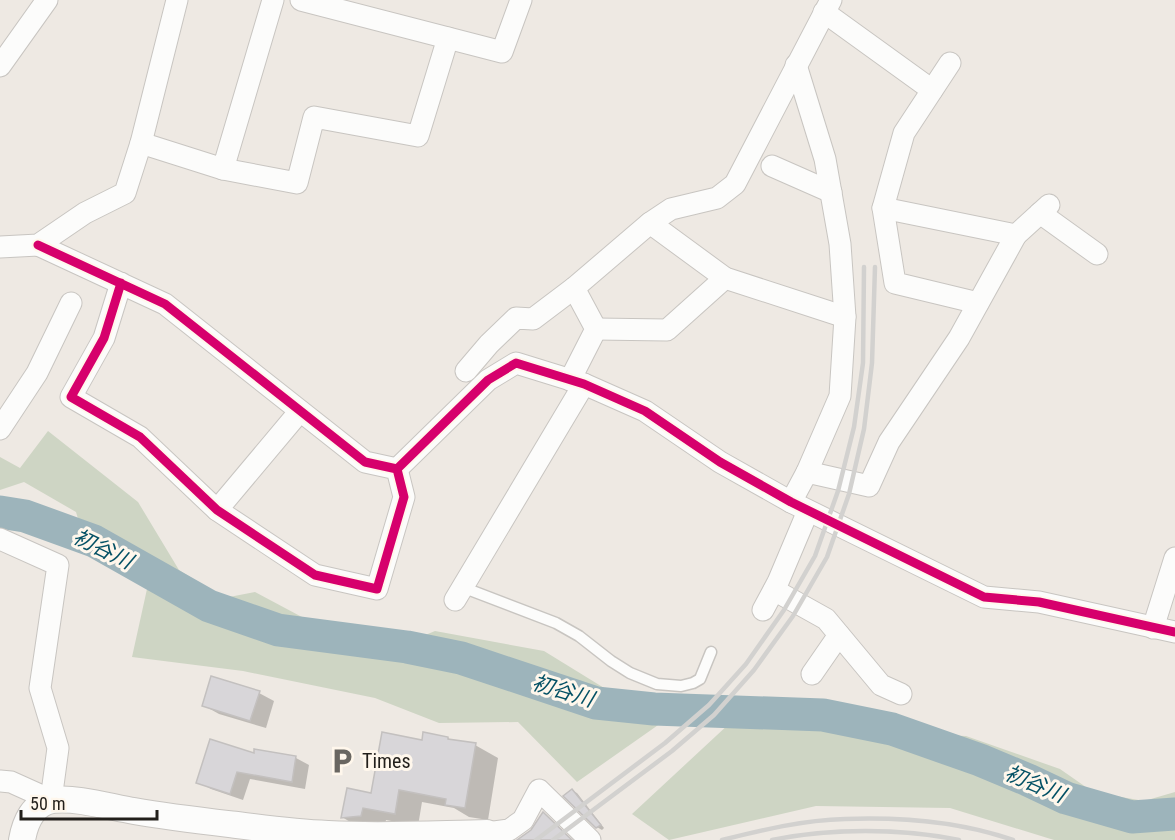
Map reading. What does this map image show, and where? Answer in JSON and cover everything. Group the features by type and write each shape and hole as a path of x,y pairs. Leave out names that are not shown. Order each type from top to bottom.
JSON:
{"street":[{"path":"0,66 47,0"},
{"path":"38,245 85,213 125,193 141,143 177,0"},
{"path":"223,169 273,0"},
{"path":"301,0 502,51 521,0"},
{"path":"466,370 516,318 533,319 574,288 650,223 671,209 717,198 735,184 827,6 932,90"},
{"path":"141,143 223,169 297,183 314,117 418,136 448,38"},
{"path":"950,63 904,133 883,208 895,283 978,303"},
{"path":"763,610 778,582 800,506 807,472 840,396 845,317 840,244 825,159 796,65"},
{"path":"772,166 831,192"},
{"path":"883,208 1016,235"},
{"path":"807,472 869,486 889,441 959,338 1016,235 1045,209 1097,254"},
{"path":"650,223 725,278 845,317"},
{"path":"0,247 38,245 165,304 364,462 397,469"},
{"path":"596,329 667,330 725,278"},
{"path":"121,283 104,338 71,397 140,437 217,510 315,575 376,589 404,497 397,469"},
{"path":"459,593 577,382 596,329 574,288"},
{"path":"0,429 37,373 71,303"},
{"path":"397,469 488,380 516,363 577,382 645,411 720,462 800,506 984,597 1039,602 1175,633"},
{"path":"217,510 300,411"},
{"path":"0,539 58,566 40,688 58,748 51,800"},
{"path":"1153,628 1175,558"},
{"path":"774,590 826,619 881,685 901,694"},
{"path":"812,674 839,635"},
{"path":"0,781 11,782 51,800"},
{"path":"22,840 27,820 34,811 43,803 51,800 68,799 135,812 316,833 409,838 483,836 509,830 523,820 539,790 590,840"}],"lane":[{"path":"459,593 556,623 579,636 630,673 657,684 681,686 700,679 711,652"}],"green space":[{"path":"48,431 138,502 179,570 224,598 255,592 375,656 435,631 544,651 661,723 577,782 518,722 439,723 375,698 243,671 132,657 147,589 87,549 76,512 24,482 0,490 0,457 20,468"},
{"path":"730,723 833,731 966,736 1060,769 1093,792 1144,801 1175,792 1175,840 1054,840 950,808 816,806 669,840 632,814"}],"building":[{"path":"211,676 260,691 250,721 202,706"},
{"path":"382,732 422,740 423,732 476,743 465,808 445,805 446,799 399,790 395,814 363,808 361,816 341,818 347,788 371,793"},
{"path":"210,739 254,753 254,749 296,756 292,782 237,772 230,794 196,783"},
{"path":"572,789 601,825 596,828 563,796"},
{"path":"543,812 572,840 517,840 531,830"}],"waterway":[{"name":"初谷川","path":"0,512 25,516 94,541 209,606 278,630 407,647 461,658 596,703 654,709 823,715 892,729 980,760 1066,798 1132,817 1175,814"}],"railway":[{"path":"536,840 665,743 709,705 746,664 784,610 815,556 838,491 854,427 863,363 864,267"},
{"path":"553,840 672,751 714,715 754,670 793,616 827,557 849,494 864,429 872,363 875,267"},
{"path":"722,840 798,823 866,819 930,822 972,829 1013,840"},
{"path":"772,840 818,833 866,831 913,833 959,840"}],"cycle path":[{"path":"38,245 165,304 365,462 397,469 404,497 377,589 315,575 217,510 140,437 71,397 104,338 121,283"},
{"path":"397,469 488,380 516,363 584,384 645,411 720,462 791,502 984,597 1039,602 1175,632"}],"place":[{"name":"Times","path":"342,761"}]}
